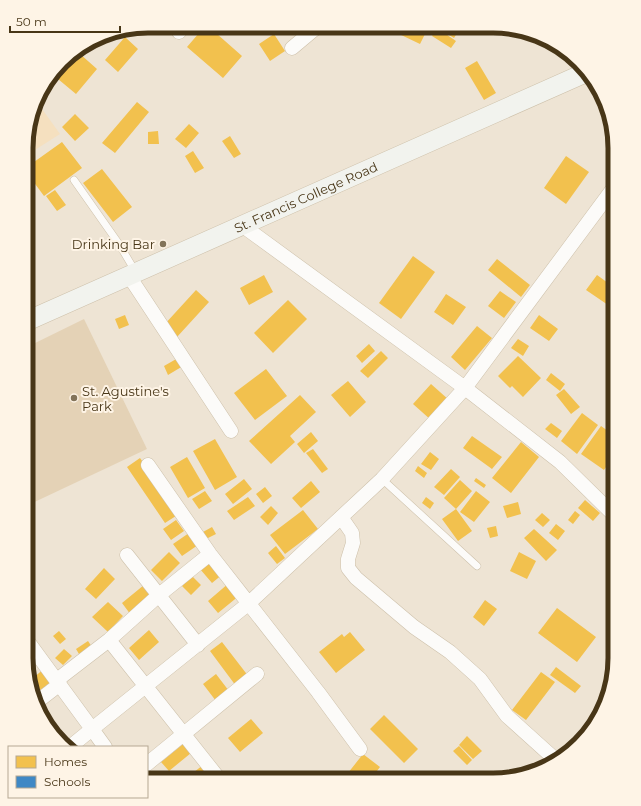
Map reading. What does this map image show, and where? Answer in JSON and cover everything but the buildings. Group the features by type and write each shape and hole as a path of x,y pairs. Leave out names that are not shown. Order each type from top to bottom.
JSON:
{"main road":[{"name":"St. Francis College Road","path":"33,318 581,75"}],"street":[{"path":"292,48 309,33"},
{"path":"73,745 248,604 382,478 465,388 608,195"},
{"path":"243,226 465,388 560,462 608,509"},
{"path":"132,274 231,431"},
{"path":"148,465 210,554 318,692 360,749"},
{"path":"341,517 352,533 353,543 348,559 348,568 356,578 414,627 450,652 480,679 507,716 552,757"},
{"path":"41,698 159,595 210,554"},
{"path":"127,555 198,645"},
{"path":"109,640 215,773"},
{"path":"33,648 104,746"},
{"path":"148,763 257,674"}],"lane":[{"path":"74,180 119,244 132,274"},
{"path":"382,478 477,566"}],"shaded area":[{"path":"41,107 60,134 33,151 34,133"},
{"name":"St. Agustine's Park","path":"84,319 147,449 33,503 33,344"}],"place":[{"name":"Drinking Bar","path":"163,244"},
{"name":"St. Agustine's Park","path":"74,398"}]}
